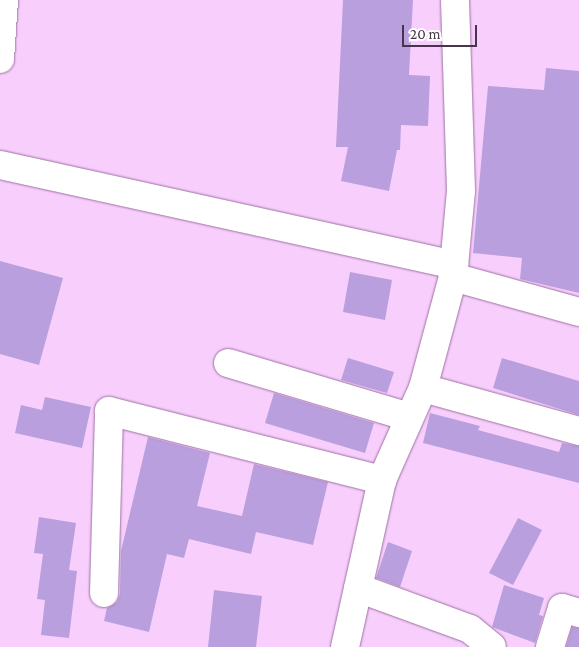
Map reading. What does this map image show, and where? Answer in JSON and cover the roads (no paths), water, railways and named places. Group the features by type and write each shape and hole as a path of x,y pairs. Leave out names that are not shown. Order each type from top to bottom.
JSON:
{"street":[{"path":"0,59 4,0"},
{"path":"346,647 382,480 423,388 453,271 461,191 455,0"},
{"path":"0,165 453,271 579,312"},
{"path":"228,363 409,416"},
{"path":"423,388 579,431"},
{"path":"104,592 109,411 382,480"},
{"path":"358,588 470,628 492,647"},
{"path":"550,647 562,608 579,613"}]}
